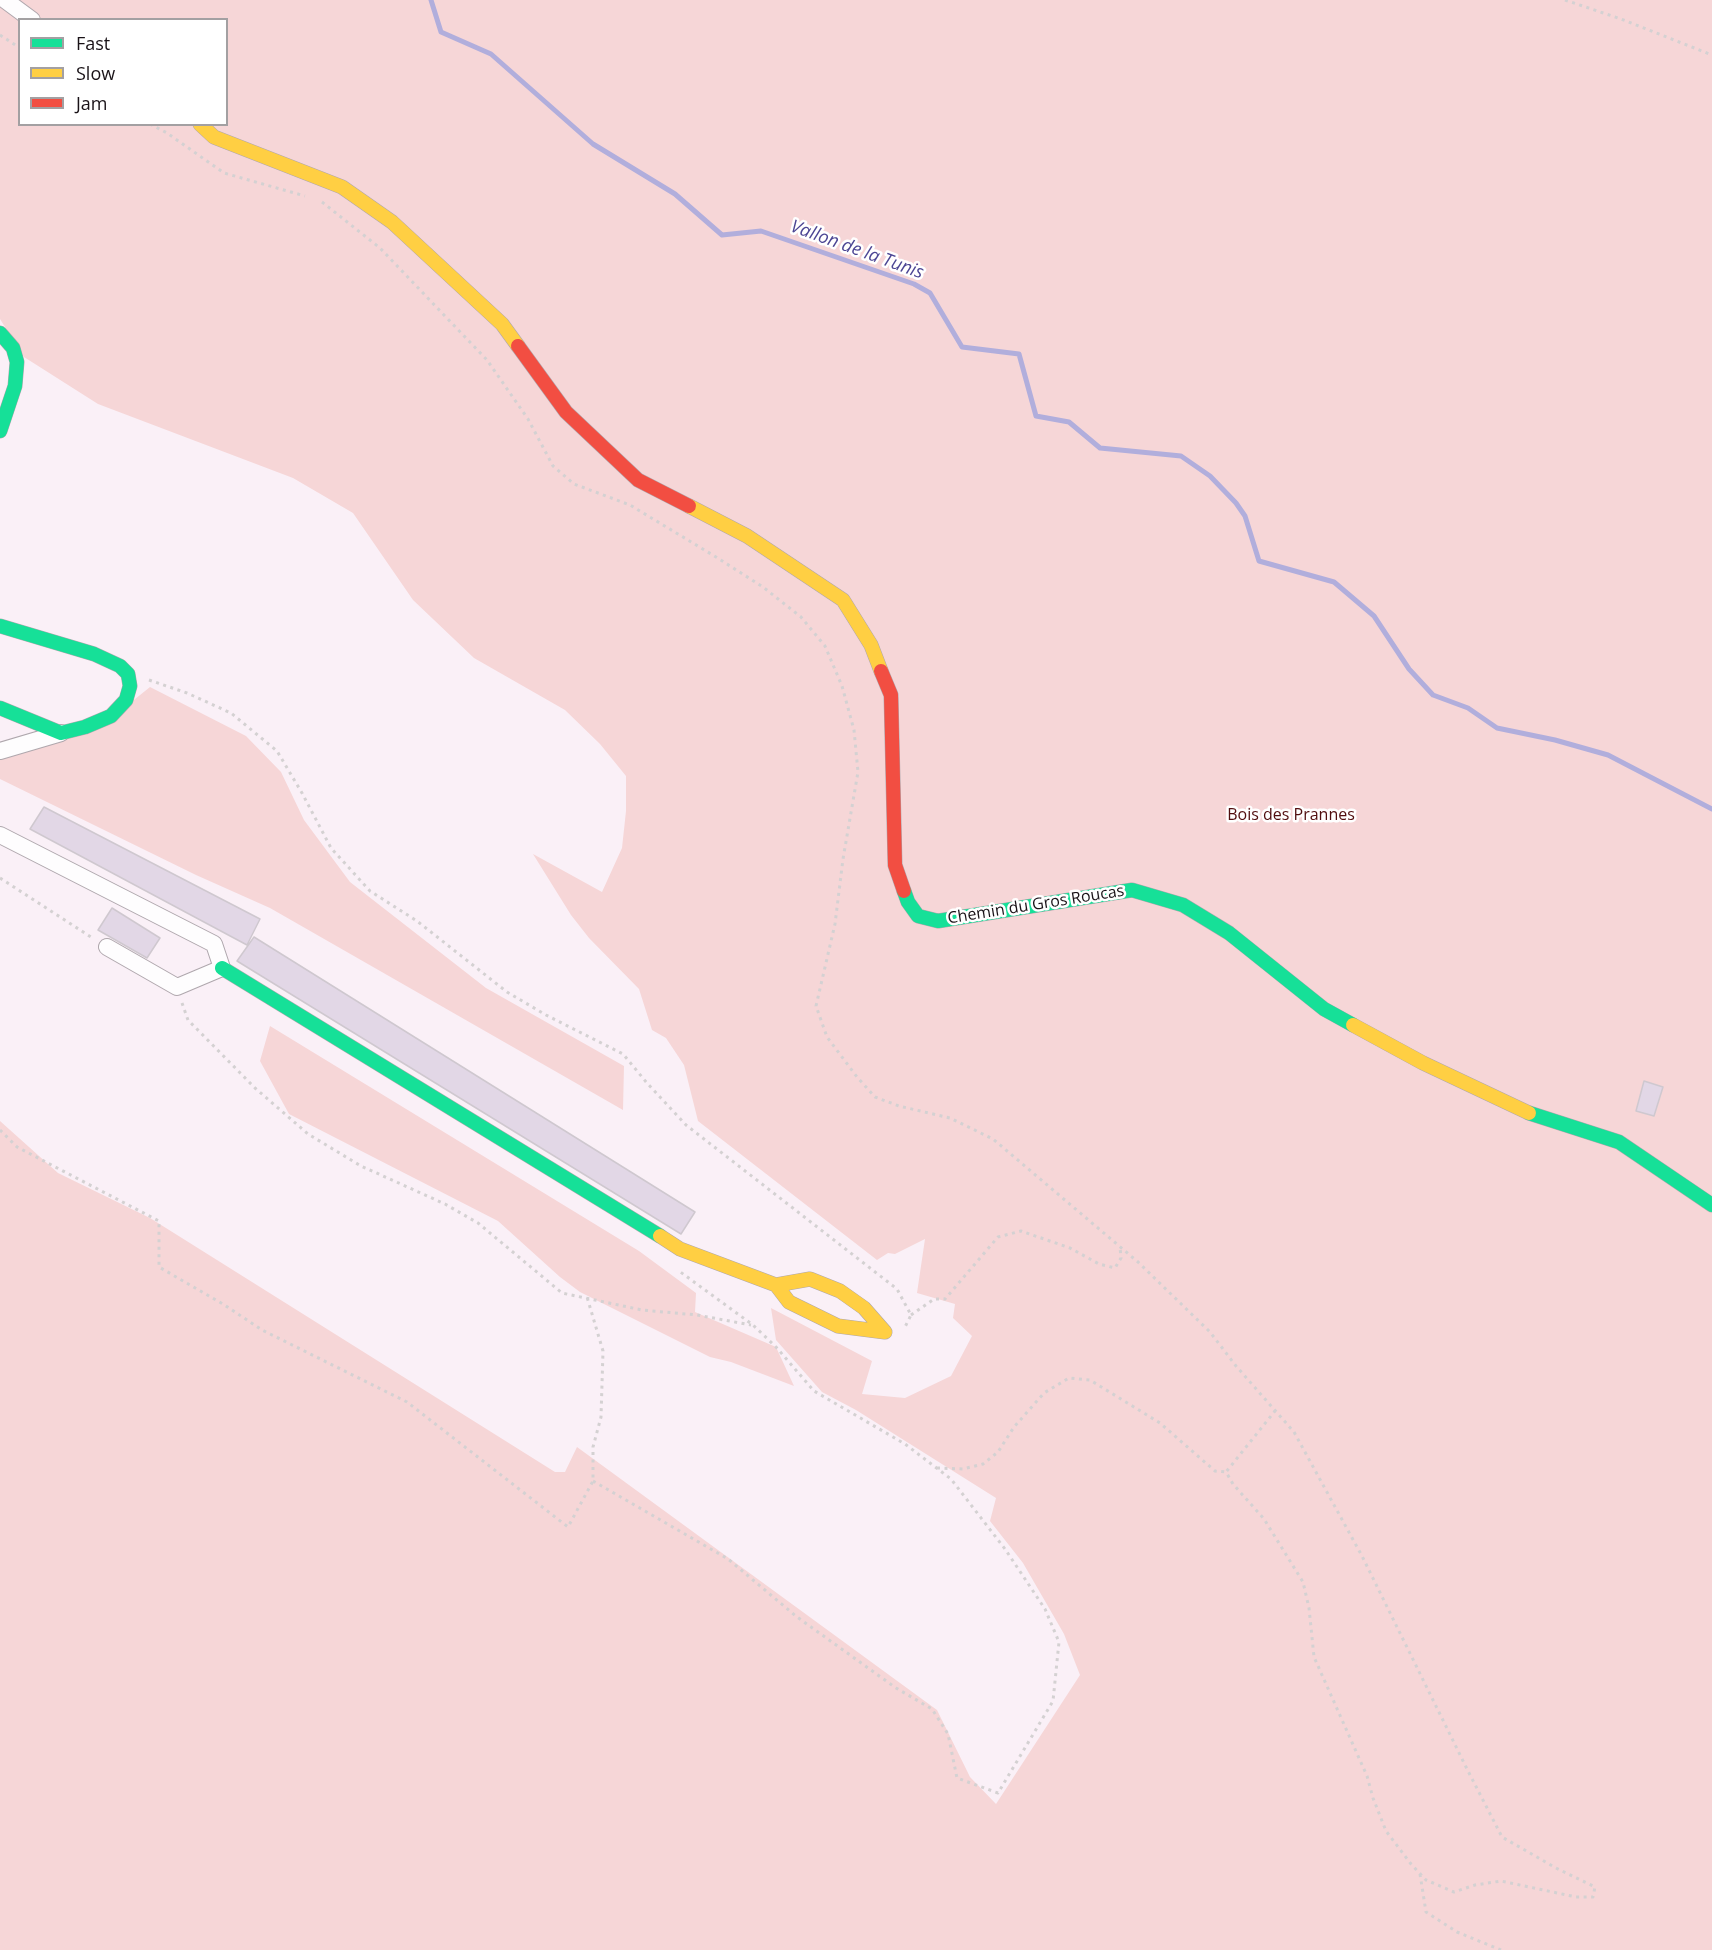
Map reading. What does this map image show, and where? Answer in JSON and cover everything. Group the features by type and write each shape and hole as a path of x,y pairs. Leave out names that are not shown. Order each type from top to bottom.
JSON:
{"street":[{"path":"5,0 29,18"},
{"name":"Chemin du Gros Roucas","path":"202,126 214,137 342,187 392,222 502,324 566,412 638,480 747,536 843,600 871,645 891,695 896,865 908,902 918,916 938,921 1132,890 1183,905 1228,933 1324,1009 1423,1063 1521,1111 1619,1142 1712,1204"},
{"path":"0,333 13,348 17,362 15,386 0,430"},
{"path":"0,626 94,654 120,666 128,674 130,686 126,700 111,716 85,728 0,751"},
{"path":"0,708 61,733"},
{"path":"0,835 214,944 222,968 680,1249 776,1286 789,1302 838,1326 885,1332"},
{"path":"107,947 177,987 222,968"},
{"path":"776,1286 810,1279 840,1291 864,1308 885,1332"}],"path":[{"path":"1565,0 1621,19 1712,55"},
{"path":"0,35 18,47"},
{"path":"154,126 224,173 308,196"},
{"path":"318,199 380,248 487,360 528,419 553,466 574,484 630,505 763,587 801,616 825,646 842,686 854,729 858,772 843,859 835,924 816,1006 827,1037 874,1097 899,1106 950,1118 993,1139 1120,1247 1210,1332 1236,1366 1294,1432 1362,1556 1502,1836 1556,1868 1595,1887 1593,1897 1576,1897 1502,1881 1455,1892 1426,1880 1419,1872 1386,1831 1367,1776 1314,1657 1309,1608 1303,1582 1264,1519 1233,1484 1226,1472"},
{"path":"129,680 154,680 187,693 231,714 268,743 277,751 302,793 331,849 370,891 417,921 507,992 623,1054 686,1125 897,1289 911,1315"},
{"path":"0,878 107,947"},
{"path":"177,987 188,1020 255,1088 308,1134 361,1166 445,1204 478,1223 562,1293 642,1310 697,1315 753,1325"},
{"path":"0,1130 17,1147 159,1221 159,1266 262,1330 407,1402 568,1527 593,1481 593,1447 601,1417 603,1352 587,1297"},
{"path":"885,1332 903,1330 911,1315 934,1299 945,1299 998,1237 1021,1231 1070,1248 1099,1264 1115,1268 1121,1258 1120,1247"},
{"path":"593,1481 728,1559 797,1617 896,1688 932,1709 948,1734 957,1778 998,1793 1053,1701 1059,1642 1045,1610 1005,1549 951,1479 904,1444 814,1391 776,1347 753,1325 674,1268"},
{"path":"936,1468 963,1469 983,1464 998,1452 1014,1427 1044,1393 1069,1378 1090,1380 1160,1422 1215,1471 1226,1472"},
{"path":"1226,1472 1275,1411"},
{"path":"1419,1872 1426,1912 1457,1932 1501,1950"}],"green space":[{"name":"Bois des Prannes","path":"0,0 1712,0 1712,1950 0,1950 0,1121 58,1173 150,1218 555,1472 565,1472 577,1447 937,1710 970,1777 996,1804 1080,1675 1064,1634 1023,1563 990,1521 996,1498 856,1410 822,1392 776,1340 771,1308 872,1361 862,1394 905,1398 951,1376 972,1336 953,1318 955,1304 917,1293 925,1239 895,1254 888,1253 877,1260 698,1121 684,1065 666,1038 652,1030 639,989 589,938 571,915 533,854 602,892 622,848 626,811 626,776 600,744 565,710 474,658 413,600 353,513 293,478 98,404 24,357 0,319"},
{"path":"150,687 246,736 281,772 304,820 350,882 486,988 624,1066 623,1110 270,908 196,875 0,779 0,758 99,728"},
{"path":"270,1026 639,1251 696,1293 695,1312 776,1347 794,1386 731,1362 710,1357 580,1292 498,1221 289,1114 260,1061"}],"building":[{"path":"44,807 260,919 247,945 30,829"},
{"path":"112,908 160,938 147,958 98,930"},
{"path":"254,937 695,1212 681,1234 237,961"},
{"path":"1644,1081 1663,1087 1654,1116 1636,1111"}],"waterway":[{"name":"Vallon de la Tunis","path":"431,0 441,32 491,54 593,144 675,194 722,235 761,231 914,284 930,293 962,347 1019,354 1036,416 1069,422 1100,448 1181,456 1210,476 1245,516 1259,561 1334,582 1374,616 1409,669 1433,695 1468,708 1497,728 1555,740 1608,755 1712,809"}],"traffic: fast":[{"path":"0,333 13,348 17,362 15,386 0,431"},
{"path":"0,626 94,654 120,666 128,674 130,686 126,700 111,716 85,727 61,733 0,708"},
{"path":"904,891 908,902 918,916 938,921 1132,890 1183,905 1229,933 1324,1009 1353,1025"},
{"path":"222,968 660,1236"},
{"path":"1529,1113 1619,1142 1712,1205"}],"traffic: slow":[{"path":"202,126 214,137 342,187 392,222 502,324 518,346"},
{"path":"689,506 747,536 843,600 871,645 881,671"},
{"path":"1353,1025 1423,1063 1529,1113"},
{"path":"660,1236 680,1249 776,1285 789,1302 838,1326 885,1332 864,1308 840,1291 810,1279 776,1285"}],"traffic: jam":[{"path":"518,346 566,412 638,480 689,506"},
{"path":"881,671 891,695 895,865 904,891"}]}
